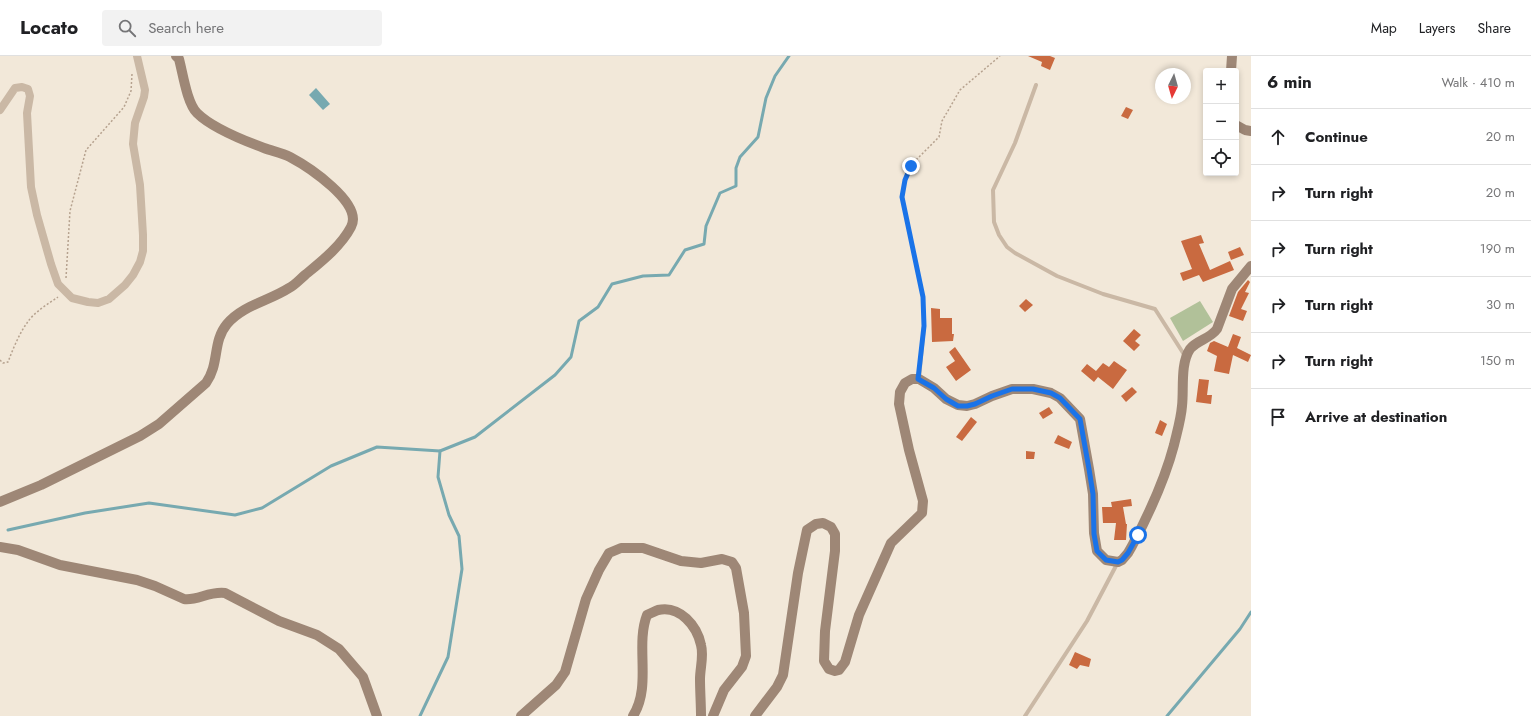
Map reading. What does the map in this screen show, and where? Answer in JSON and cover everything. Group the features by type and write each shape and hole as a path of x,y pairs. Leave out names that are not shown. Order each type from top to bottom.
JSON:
{"street":[{"path":"0,110 16,88 22,87 28,90 30,96 27,113 31,187 37,215 51,264 58,284 72,298 98,303 108,299 125,285 133,275 140,262 143,251 144,235 139,177 133,144 135,123 145,90 137,56"},
{"path":"0,502 40,485 140,436 158,424 188,396 206,383 212,375 218,337 226,324 237,314 247,308 290,288 331,253 353,225 353,215 351,209 330,184 290,157 250,143 206,120 196,112 189,99 179,59 176,56"},
{"path":"1231,68 1232,56"},
{"path":"1239,127 1251,131"},
{"path":"755,716 777,687 783,675 798,573 807,530 816,524 823,523 831,527 835,534 836,551 825,631 824,661 829,669 835,671 839,670 845,662 859,615 891,543 922,514 923,501 909,450 899,404 900,392 905,383 912,379 918,379 934,388 946,399 958,406 975,404 1012,389 1033,389 1051,393 1060,398 1080,419 1093,494 1094,534 1097,551 1106,560 1118,562 1122,560 1132,546 1167,470 1182,408 1186,358 1195,344 1213,334 1217,329 1232,289 1251,266"},
{"path":"0,547 18,550 60,564 137,580 184,599 189,600 201,595 218,592 225,593 280,621 317,635 339,649 363,677 377,716"},
{"path":"521,716 556,685 564,672 586,599 608,553 621,548 643,548 681,561 701,562 722,560 732,562 736,568 744,613 746,656 742,667 724,690 713,716"},
{"path":"632,716 639,699 641,684 643,625 647,615 658,610 668,609 678,611 688,620 696,631 702,646 700,678 701,716"}],"lane":[{"path":"1036,85 1015,144 993,190 994,222 999,235 1007,247 1015,253 1057,276 1103,294 1155,309 1186,358"},
{"path":"918,379 924,326"},
{"path":"1025,716 1086,621 1118,562"}],"path":[{"path":"924,326 923,297 902,197 905,180 911,166 939,137 942,120 960,90 1000,56"},
{"path":"0,360 3,363 8,362 27,322 41,309 61,296 66,284 70,212 86,150 124,108 131,91 132,70"}],"green space":[{"path":"1200,301 1213,322 1183,341 1170,318"}],"water":[{"path":"316,88 330,104 323,110 309,95"}],"building":[{"path":"1028,56 1050,56 1055,58 1050,70 1041,66 1042,62"},
{"path":"1126,107 1133,110 1128,119 1121,116"},
{"path":"1201,235 1204,243 1199,244 1210,270 1230,261 1234,270 1203,282 1199,275 1183,281 1180,273 1192,269 1181,241"},
{"path":"1240,247 1244,255 1231,260 1228,252"},
{"path":"1248,280 1250,282 1245,292 1249,293 1241,309 1247,311 1243,321 1229,316 1238,292"},
{"path":"1026,299 1033,305 1025,312 1019,306"},
{"path":"931,308 940,309 940,318 952,318 952,334 954,334 953,341 932,342"},
{"path":"1134,329 1141,335 1135,341 1140,345 1134,351 1123,341"},
{"path":"1233,334 1241,337 1237,348 1251,355 1248,362 1233,355 1229,374 1214,371 1217,356 1207,351 1210,343 1214,341 1228,347"},
{"path":"955,347 971,370 956,381 946,367 955,361 949,352"},
{"path":"1114,361 1127,370 1113,389 1098,377 1094,382 1081,371 1087,364 1096,371 1103,363 1109,367"},
{"path":"1199,379 1209,380 1207,395 1212,395 1211,404 1196,402"},
{"path":"1132,387 1137,392 1126,402 1121,396"},
{"path":"1049,407 1053,413 1043,419 1039,413"},
{"path":"971,417 977,422 962,441 956,437"},
{"path":"1160,420 1167,424 1162,436 1155,433"},
{"path":"1058,435 1072,442 1069,449 1054,443"},
{"path":"1026,451 1035,452 1034,459 1026,459"},
{"path":"1131,499 1132,506 1123,507 1127,524 1126,540 1114,540 1116,523 1103,523 1102,507 1112,507 1111,502"},
{"path":"1075,652 1091,659 1089,667 1080,665 1077,669 1069,665"}],"waterway":[{"path":"8,530 85,513 149,503 235,515 262,508 331,466 377,447 440,451 475,437 555,375 571,357 579,321 598,307 612,284 643,276 669,275 685,250 704,244 706,226 720,193 736,186 736,168 740,157 758,137 766,98 775,76 789,56"},
{"path":"420,716 448,657 462,569 459,536 449,515 438,477 440,451"},
{"path":"1167,716 1240,629 1251,612"}],"route":[{"path":"911,166 905,180 902,197 923,297 924,326 918,379 934,388 946,399 958,406 975,404 1012,389 1033,389 1051,393 1060,398 1080,419 1093,494 1094,534 1097,551 1106,560 1118,562 1128,553 1138,535"}]}
